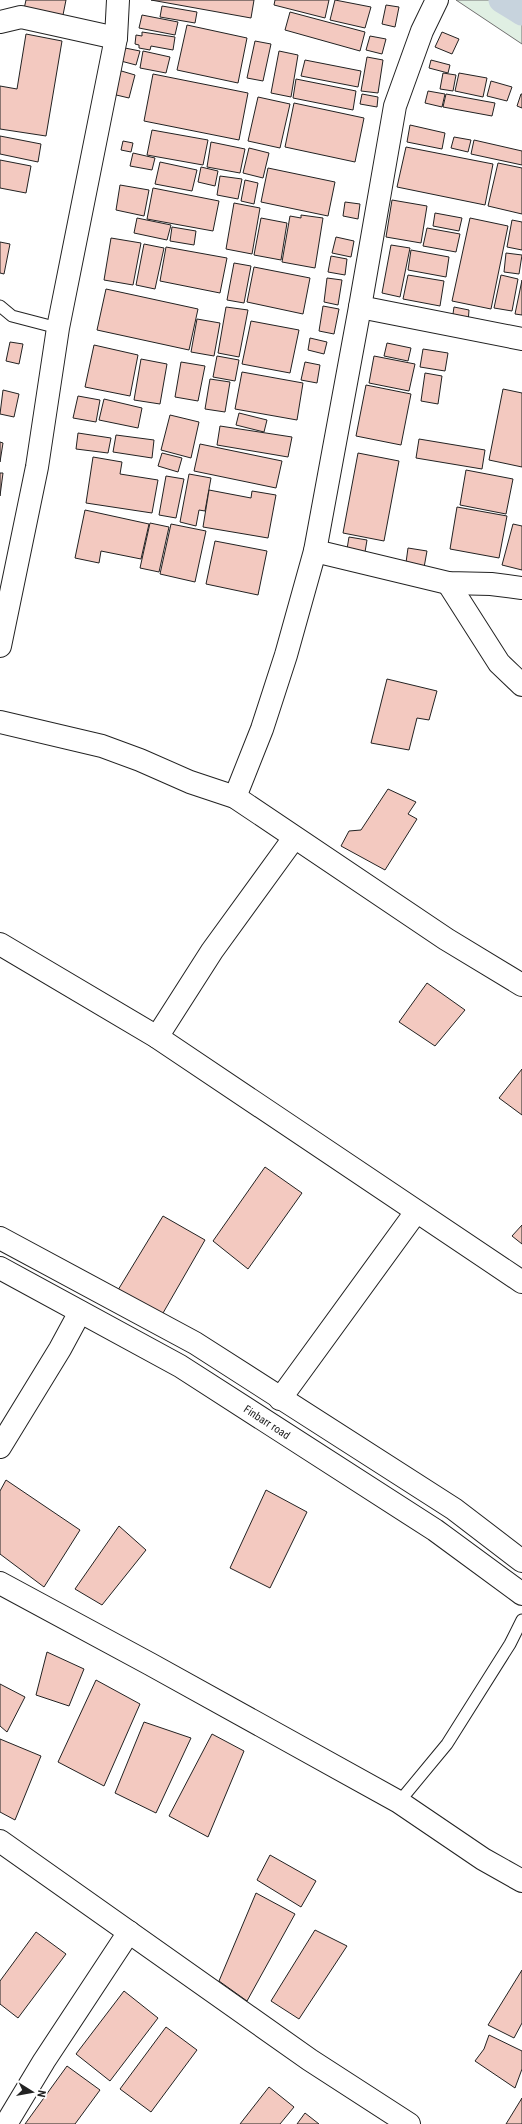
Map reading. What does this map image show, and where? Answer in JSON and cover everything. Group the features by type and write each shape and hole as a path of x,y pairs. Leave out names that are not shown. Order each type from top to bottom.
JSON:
{"street":[{"path":"0,646 37,467 58,328 116,38 118,0"},
{"path":"235,797 262,729 284,662 315,551 395,106 422,31 437,0"},
{"path":"0,22 21,17 116,38"},
{"path":"360,307 522,340"},
{"path":"315,551 448,583 491,584 522,588"},
{"path":"448,583 499,663 522,685"},
{"path":"0,722 102,746 140,760 190,782 235,797 446,939 519,976"},
{"path":"157,1037 212,951 294,838"},
{"path":"0,944 157,1037 522,1282"},
{"path":"280,1399 416,1212"},
{"path":"0,1238 195,1344 454,1509 522,1561"},
{"name":"Finbarr road","path":"0,1268 180,1366 435,1530 522,1594"},
{"path":"0,1447 80,1312"},
{"path":"0,1583 399,1802 483,1859 522,1881"},
{"path":"0,1841 310,2060 409,2124"},
{"path":"6,2124 44,2061 129,1932"}],"lane":[{"path":"0,306 12,316 58,328"},
{"path":"399,1802 447,1744 510,1644 522,1620"}],"green space":[{"path":"456,0 522,0 522,44"}],"building":[{"path":"26,0 66,0 63,15 24,9"},
{"path":"151,0 254,0 251,18"},
{"path":"275,0 329,0 325,18 274,5"},
{"path":"335,0 371,7 365,28 330,20"},
{"path":"386,5 399,7 395,27 382,24"},
{"path":"162,6 197,12 195,23 160,17"},
{"path":"290,12 365,32 360,51 285,30"},
{"path":"142,15 178,22 175,35 139,28"},
{"path":"187,25 247,38 238,83 177,70"},
{"path":"142,32 175,37 173,50 151,46 150,50 139,48 139,45 135,44 136,35 142,36"},
{"path":"442,32 459,39 452,54 435,47"},
{"path":"26,34 62,41 46,136 0,129 0,86 17,89"},
{"path":"370,36 386,39 382,54 366,50"},
{"path":"255,41 271,44 263,81 247,78"},
{"path":"120,47 140,51 136,65 117,60"},
{"path":"143,51 170,57 166,73 140,68"},
{"path":"279,51 298,55 291,97 271,93"},
{"path":"367,57 383,60 378,93 361,91"},
{"path":"305,60 361,71 358,87 301,76"},
{"path":"431,60 450,65 448,73 429,68"},
{"path":"118,70 135,75 129,98 112,94"},
{"path":"443,73 456,75 453,91 440,89"},
{"path":"459,73 487,78 483,97 455,91"},
{"path":"153,74 248,93 239,140 144,121"},
{"path":"296,79 356,91 353,110 293,98"},
{"path":"491,81 512,87 507,101 487,96"},
{"path":"428,91 445,94 442,107 425,103"},
{"path":"362,94 378,97 377,107 360,104"},
{"path":"446,94 495,103 492,116 443,107"},
{"path":"522,94 522,108 517,106"},
{"path":"258,97 290,104 280,148 248,141"},
{"path":"294,103 364,118 355,162 285,147"},
{"path":"410,125 445,133 442,149 407,142"},
{"path":"152,130 208,140 203,165 147,155"},
{"path":"0,136 41,144 38,162 0,154"},
{"path":"454,137 471,140 468,152 451,148"},
{"path":"474,140 522,151 522,165 471,154"},
{"path":"123,141 133,143 131,152 121,150"},
{"path":"211,142 245,149 240,173 207,167"},
{"path":"406,147 493,164 485,205 397,187"},
{"path":"249,148 269,153 263,178 243,173"},
{"path":"133,153 155,158 152,170 130,166"},
{"path":"0,160 31,166 26,193 0,188"},
{"path":"160,162 197,170 192,191 155,184"},
{"path":"498,163 522,168 522,214 488,206"},
{"path":"201,167 218,171 215,186 198,182"},
{"path":"268,168 335,182 328,216 261,202"},
{"path":"220,176 242,179 238,199 217,195"},
{"path":"245,180 258,183 254,204 241,201"},
{"path":"120,185 149,190 144,216 116,210"},
{"path":"153,188 219,201 213,231 147,219"},
{"path":"392,200 427,206 421,243 386,237"},
{"path":"345,202 360,204 358,219 343,216"},
{"path":"234,203 260,208 252,254 226,249"},
{"path":"435,213 462,218 459,231 433,226"},
{"path":"301,215 323,218 315,268 282,262 290,216 301,218"},
{"path":"137,218 171,225 167,240 134,233"},
{"path":"261,218 287,223 281,260 254,255"},
{"path":"470,218 508,226 491,309 452,301"},
{"path":"512,220 522,222 522,250 507,247"},
{"path":"172,227 196,231 194,245 170,241"},
{"path":"427,228 460,234 456,252 423,246"},
{"path":"336,237 354,241 351,257 332,253"},
{"path":"111,238 141,243 133,285 104,280"},
{"path":"0,242 10,244 4,274 0,273"},
{"path":"144,244 164,248 155,289 136,285"},
{"path":"391,245 410,248 400,297 382,293"},
{"path":"166,247 227,258 220,293 160,281"},
{"path":"411,250 449,257 446,277 408,270"},
{"path":"506,253 522,255 519,274 504,272"},
{"path":"331,256 347,259 345,275 328,272"},
{"path":"234,263 251,266 244,303 227,300"},
{"path":"254,267 310,278 303,314 247,302"},
{"path":"408,275 444,281 440,306 403,299"},
{"path":"501,275 518,279 512,311 494,308"},
{"path":"327,278 342,280 338,305 324,302"},
{"path":"522,280 522,315 515,314"},
{"path":"106,289 198,309 189,350 97,330"},
{"path":"323,306 339,309 334,334 319,331"},
{"path":"226,307 248,310 239,357 218,353"},
{"path":"454,307 469,310 468,323 452,321"},
{"path":"197,319 220,323 214,356 191,352"},
{"path":"251,321 299,330 290,373 242,364"},
{"path":"310,338 327,342 324,354 308,350"},
{"path":"10,342 23,344 19,364 6,361"},
{"path":"387,343 411,348 408,361 384,356"},
{"path":"94,345 138,355 130,396 85,387"},
{"path":"423,349 448,353 445,371 420,367"},
{"path":"217,356 239,360 235,381 213,377"},
{"path":"374,356 415,364 409,391 369,383"},
{"path":"141,359 167,364 160,404 134,400"},
{"path":"181,362 205,366 198,401 175,397"},
{"path":"305,362 320,365 317,383 301,380"},
{"path":"242,372 303,383 297,420 235,409"},
{"path":"425,373 442,376 438,404 421,401"},
{"path":"210,379 230,382 225,412 205,409"},
{"path":"366,385 411,394 401,445 356,436"},
{"path":"503,389 522,393 522,467 489,460"},
{"path":"3,390 19,394 14,417 0,414"},
{"path":"78,396 100,400 96,422 73,418"},
{"path":"104,399 142,408 138,428 99,420"},
{"path":"239,413 267,420 264,432 236,425"},
{"path":"170,415 199,422 191,458 161,450"},
{"path":"220,426 292,437 288,457 217,445"},
{"path":"78,433 111,438 108,453 76,449"},
{"path":"116,435 154,440 152,458 113,452"},
{"path":"419,439 485,450 482,469 416,458"},
{"path":"0,442 3,443 0,462"},
{"path":"200,444 282,461 276,488 194,471"},
{"path":"162,453 182,458 178,472 158,466"},
{"path":"358,453 399,461 384,541 343,533"},
{"path":"93,457 122,462 120,474 158,480 152,513 86,503"},
{"path":"466,470 513,479 506,514 460,505"},
{"path":"0,473 3,473 0,496"},
{"path":"189,474 211,478 205,511 199,510 196,526 180,522"},
{"path":"166,476 184,479 176,518 159,515"},
{"path":"209,490 251,498 252,491 276,495 268,538 203,527"},
{"path":"457,507 507,516 499,558 450,549"},
{"path":"85,510 149,524 141,559 101,551 99,563 75,558"},
{"path":"150,523 169,527 159,572 140,568"},
{"path":"171,524 206,531 195,582 160,574"},
{"path":"513,524 522,526 522,570 502,565"},
{"path":"349,537 367,540 365,552 347,549"},
{"path":"215,541 267,551 258,595 206,584"},
{"path":"408,548 427,551 423,573 405,570"},
{"path":"387,679 437,691 429,720 417,718 409,750 371,743"},
{"path":"388,789 416,802 408,814 417,819 385,870 341,846 349,831 361,830"},
{"path":"427,983 465,1010 435,1046 399,1022"},
{"path":"522,1069 522,1115 499,1098"},
{"path":"265,1167 302,1193 248,1269 213,1241"},
{"path":"163,1216 205,1240 159,1320 118,1290"},
{"path":"522,1225 522,1244 512,1236"},
{"path":"6,1480 80,1530 44,1587 0,1554 0,1491"},
{"path":"266,1490 307,1512 270,1588 230,1568"},
{"path":"119,1526 146,1550 102,1605 75,1589"},
{"path":"47,1652 84,1669 69,1706 36,1695"},
{"path":"96,1680 140,1704 104,1786 58,1762"},
{"path":"0,1684 25,1697 7,1732 0,1726"},
{"path":"144,1722 191,1738 156,1813 115,1793"},
{"path":"212,1734 244,1751 208,1837 169,1816"},
{"path":"0,1739 41,1756 15,1820 0,1812"},
{"path":"270,1855 316,1881 301,1907 257,1880"},
{"path":"256,1893 295,1914 247,2001 219,1981"},
{"path":"315,1930 347,1946 299,2019 271,2001"},
{"path":"36,1932 66,1954 18,2018 0,2004 0,1981"},
{"path":"522,1970 522,2023 514,2038 488,2025"},
{"path":"124,1991 158,2018 110,2081 76,2054"},
{"path":"166,2027 197,2050 151,2112 120,2089"},
{"path":"489,2035 522,2051 522,2069 515,2088 475,2061 484,2049"},
{"path":"67,2066 100,2090 75,2124 25,2124"},
{"path":"269,2087 294,2107 280,2124 240,2124"},
{"path":"522,2098 522,2124 506,2124"},
{"path":"305,2113 319,2124 297,2124"}],"waterway":[{"path":"501,0 522,13"}]}
